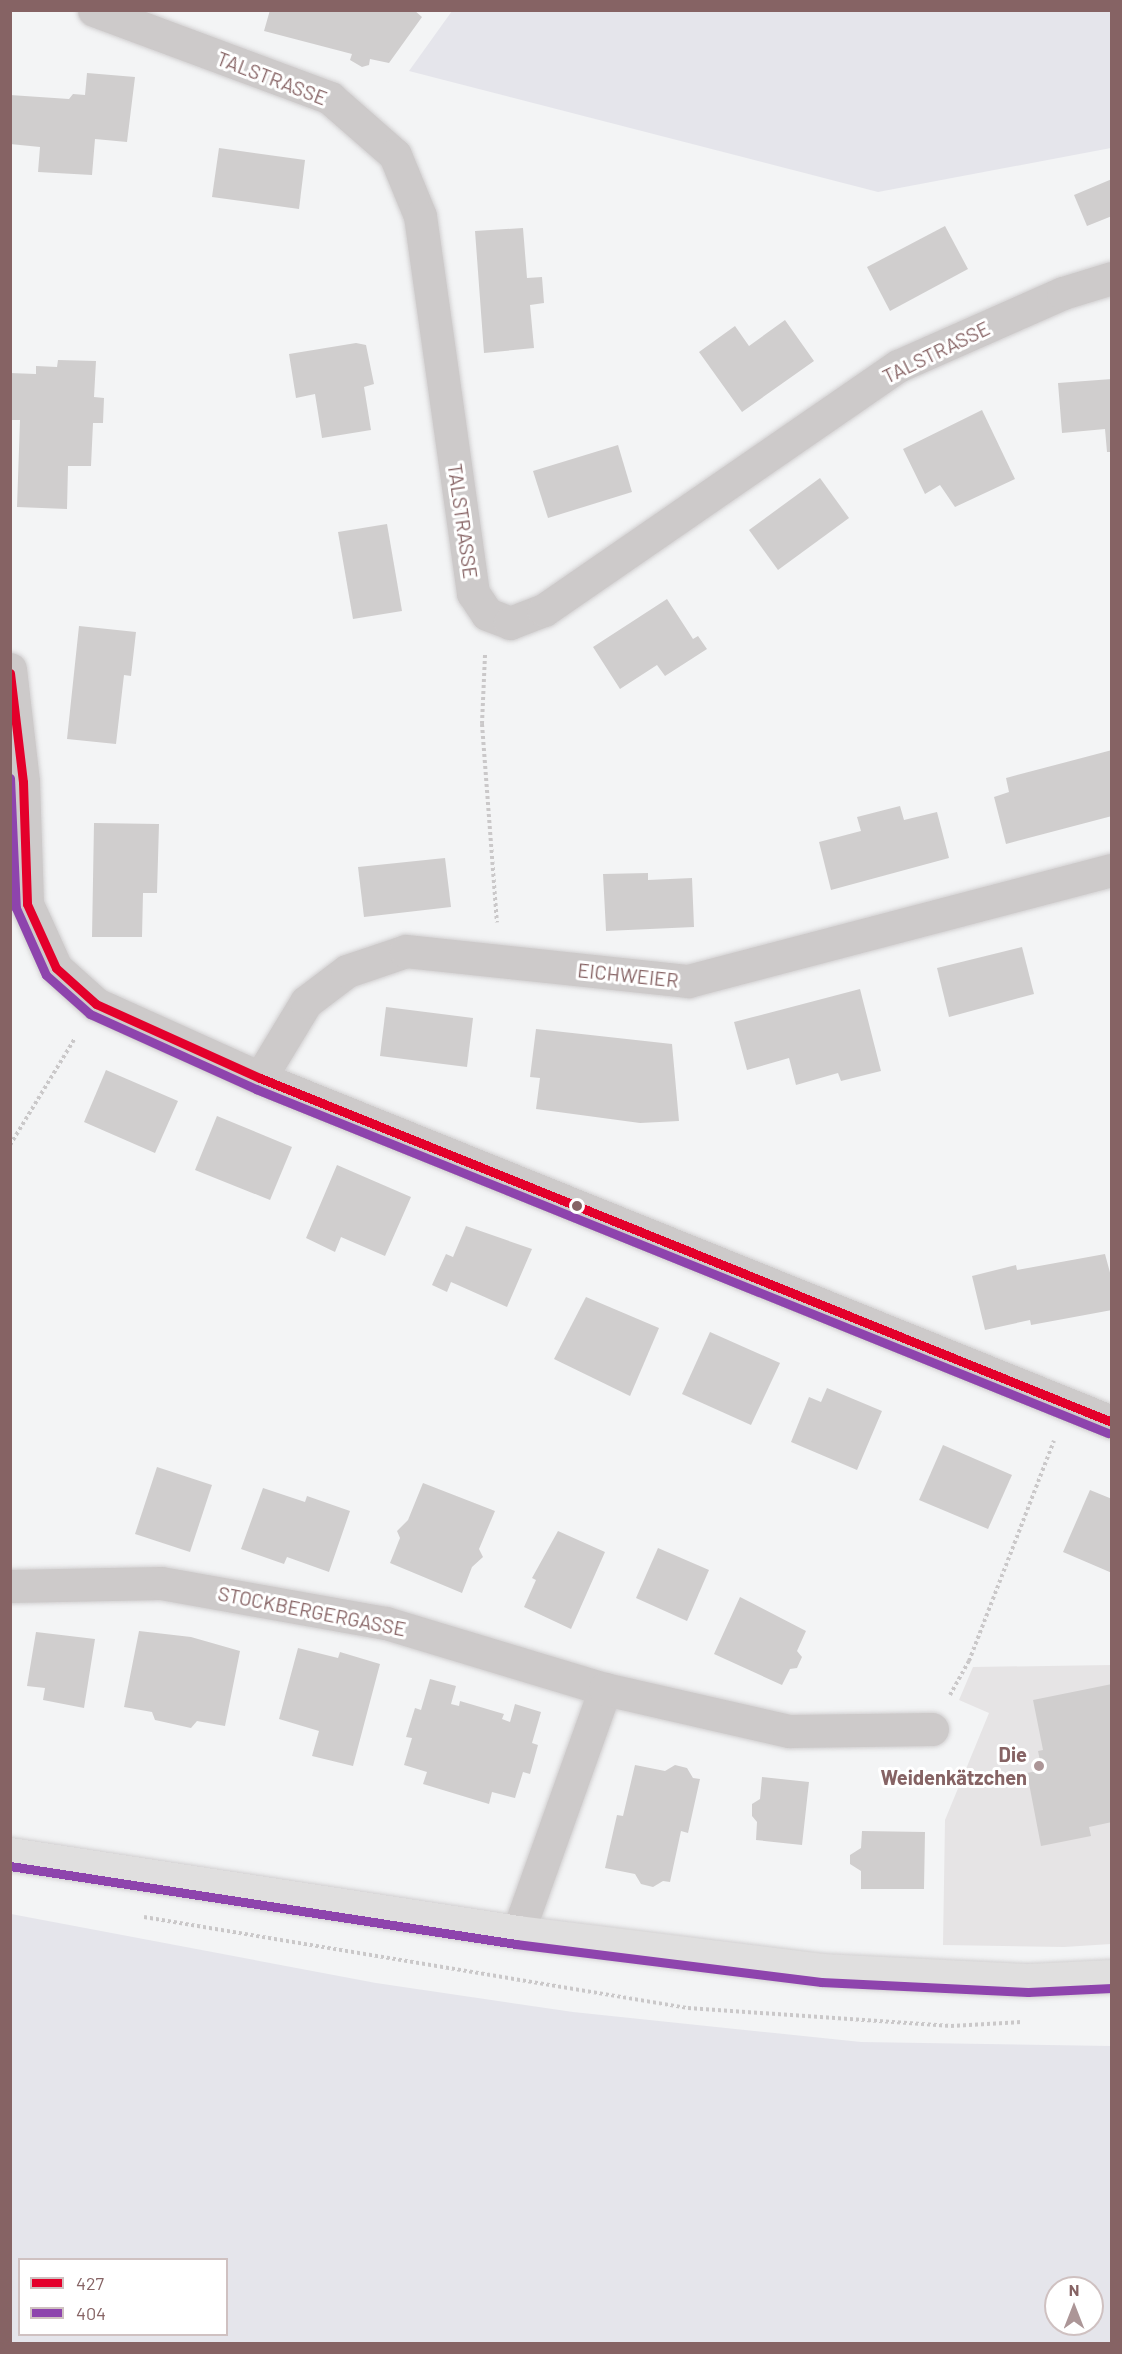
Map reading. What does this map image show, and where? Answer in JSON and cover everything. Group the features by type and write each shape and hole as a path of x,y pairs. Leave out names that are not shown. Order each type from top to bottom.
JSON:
{"main road":[{"path":"10,1854 518,1932 822,1970 1029,1980 1112,1976"}],"street":[{"name":"TALSTRASSE","path":"94,10 330,98 395,154 420,216 473,593 487,614 510,623 544,610 898,366 1063,293 1112,278"},
{"path":"10,669 23,782 27,904 56,968 96,1004 260,1078 1112,1422"},
{"name":"EICHWEIER","path":"260,1078 306,1002 347,970 406,951 688,981 1112,870"},
{"name":"STOCKBERGERGASSE","path":"10,1586 161,1582 386,1623 605,1689 789,1731 932,1729"},
{"path":"518,1932 605,1689"}],"path":[{"path":"487,614 482,724 501,962"},
{"path":"10,1145 96,1004"},
{"path":"932,1729 969,1661 1069,1404"}],"shaded area":[{"path":"452,11 1111,11 1111,148 878,192 409,71"},
{"name":"Die Weidenkätzchen","path":"1111,1665 1111,1944 1064,1947 943,1945 945,1820 989,1713 959,1700 973,1667"},
{"path":"11,1914 376,1983 573,2012 861,2042 1111,2046 1111,2343 11,2343"}],"building":[{"path":"270,10 414,10 422,17 389,63 370,59 369,65 362,67 350,60 352,54 264,31"},
{"path":"87,73 135,77 127,142 95,139 92,175 38,172 40,147 10,144 10,95 69,99 73,94 85,95"},
{"path":"219,148 305,160 299,209 212,197"},
{"path":"1112,179 1112,216 1087,226 1074,195"},
{"path":"945,226 968,269 890,311 867,267"},
{"path":"523,228 527,278 542,277 544,303 530,305 534,348 484,353 475,231"},
{"path":"785,320 814,361 742,412 699,352 735,326 749,346"},
{"path":"356,343 366,345 374,384 364,387 371,430 322,438 315,394 296,398 289,354"},
{"path":"58,360 96,361 94,397 104,398 103,423 93,423 91,466 68,466 67,509 17,507 20,420 10,420 10,373 36,374 36,366 57,367"},
{"path":"1112,379 1112,452 1107,452 1105,429 1062,433 1058,383"},
{"path":"982,410 1015,479 955,507 940,485 925,494 903,449"},
{"path":"618,445 632,492 548,518 533,471"},
{"path":"820,478 849,518 778,570 749,530"},
{"path":"387,524 402,611 353,619 338,532"},
{"path":"667,599 693,639 698,636 707,649 665,676 657,665 620,689 593,647"},
{"path":"79,626 136,632 131,676 124,675 116,744 67,739"},
{"path":"1112,750 1112,816 1006,844 994,797 1009,792 1006,778"},
{"path":"900,806 904,820 937,812 949,858 831,890 819,842 861,831 857,817"},
{"path":"94,823 159,824 157,893 143,893 142,937 92,937"},
{"path":"445,858 451,907 364,917 358,867"},
{"path":"648,873 648,880 692,878 694,927 606,931 603,874"},
{"path":"1022,947 1034,994 949,1017 937,968"},
{"path":"860,989 881,1071 841,1081 838,1073 796,1085 789,1058 747,1070 734,1022"},
{"path":"386,1007 473,1018 467,1067 380,1056"},
{"path":"536,1029 672,1044 679,1121 640,1123 536,1109 540,1078 530,1077"},
{"path":"106,1070 178,1101 155,1153 84,1122"},
{"path":"217,1116 292,1147 270,1200 195,1170"},
{"path":"337,1165 411,1197 385,1256 341,1237 335,1252 306,1238"},
{"path":"466,1226 532,1249 507,1307 451,1282 447,1292 432,1285 446,1254 453,1257"},
{"path":"1105,1254 1112,1280 1112,1310 1031,1325 1030,1320 985,1330 972,1276 1016,1265 1017,1270"},
{"path":"586,1297 659,1328 630,1396 554,1359"},
{"path":"710,1332 780,1363 751,1425 682,1394"},
{"path":"827,1388 882,1411 857,1470 791,1442 809,1397 821,1402"},
{"path":"943,1445 1012,1475 988,1529 919,1500"},
{"path":"157,1467 212,1485 190,1552 135,1534"},
{"path":"423,1483 495,1511 479,1549 483,1557 472,1567 462,1593 390,1563 400,1538 397,1531 408,1520"},
{"path":"263,1488 305,1502 307,1496 350,1511 329,1572 287,1557 284,1564 241,1549"},
{"path":"1090,1490 1112,1499 1112,1573 1063,1552"},
{"path":"558,1531 605,1552 571,1629 524,1607 536,1580 532,1578"},
{"path":"658,1548 709,1570 687,1621 636,1598"},
{"path":"740,1597 806,1631 797,1651 802,1657 797,1668 790,1669 782,1685 714,1654"},
{"path":"139,1631 191,1637 240,1651 225,1726 197,1721 191,1728 155,1720 152,1712 124,1707"},
{"path":"36,1632 95,1639 84,1708 43,1700 45,1688 27,1686"},
{"path":"298,1648 338,1658 340,1652 380,1664 353,1766 312,1756 319,1731 279,1719"},
{"path":"430,1679 456,1686 451,1704 459,1706 460,1701 504,1714 502,1719 510,1722 515,1704 541,1712 532,1743 538,1745 530,1774 523,1772 515,1798 492,1792 489,1804 423,1784 427,1772 404,1765 412,1738 406,1737 415,1708 421,1710"},
{"path":"1112,1684 1112,1822 1089,1827 1091,1836 1041,1846 1027,1773 1042,1770 1038,1751 1043,1750 1033,1700"},
{"path":"635,1765 665,1771 675,1765 687,1768 693,1778 700,1779 688,1833 681,1831 670,1882 663,1881 653,1887 641,1884 635,1874 605,1868 617,1815 623,1816"},
{"path":"762,1777 809,1782 802,1845 756,1840 757,1822 752,1816 752,1804 760,1799"},
{"path":"862,1831 925,1832 924,1889 861,1889 861,1871 850,1864 850,1855 861,1848"}],"transit line":[{"name":"427","path":"10,673 23,782 27,904 56,968 96,1004 260,1078 1112,1422"},
{"name":"404","path":"10,778 16,908 46,975 90,1014 256,1089 1108,1433"},
{"name":"404","path":"10,1866 516,1944 821,1982 1028,1992 1112,1988"}],"place":[{"name":"Die Weidenkätzchen","path":"1039,1766"}]}
